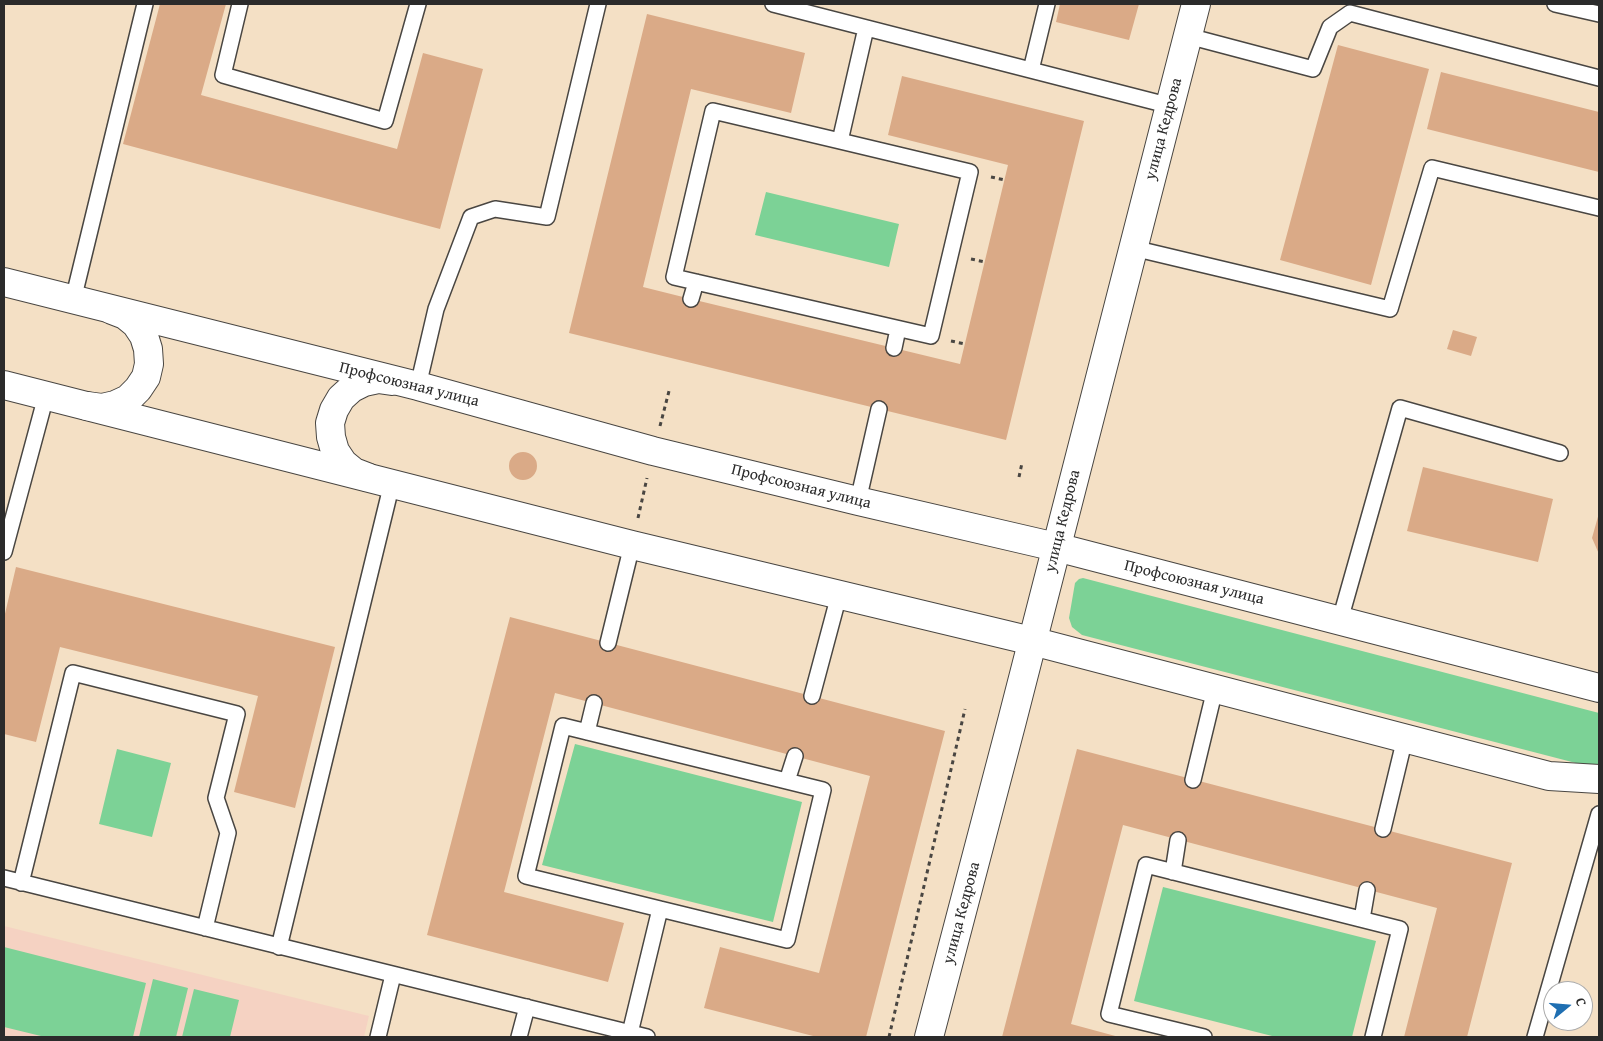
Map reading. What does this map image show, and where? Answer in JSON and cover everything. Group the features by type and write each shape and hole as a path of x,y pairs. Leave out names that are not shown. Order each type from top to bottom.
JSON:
{"main road":[{"name":"улица Кедрова","path":"929,1037 1196,4"},
{"name":"Профсоюзная улица","path":"4,282 405,384 653,451 1056,547 1599,688"},
{"path":"87,406 102,408 128,399 146,377 149,364 148,349 144,336 136,324 125,315 112,310"},
{"path":"380,480 354,472 344,463 335,451 331,438 330,423 334,410 341,398 358,385 378,379 405,384"},
{"path":"4,385 632,545 1032,641 1549,776 1599,779"}],"lane":[{"path":"74,300 145,4"},
{"path":"240,4 223,75 385,121 418,4"},
{"path":"405,384 472,217 495,210 547,217 598,4"},
{"path":"773,4 797,7 866,28 1171,106"},
{"path":"1031,70 1047,4"},
{"path":"1555,4 1599,14"},
{"path":"1188,36 1313,69 1330,27 1350,13 1599,78"},
{"path":"840,141 866,28"},
{"path":"713,111 970,172 931,336 696,282 674,277 713,111"},
{"path":"1133,248 1390,308 1432,168 1599,208"},
{"path":"691,299 696,282"},
{"path":"894,348 898,329"},
{"path":"4,552 46,396"},
{"path":"1340,620 1400,408 1560,453"},
{"path":"858,501 879,409"},
{"path":"279,947 380,480"},
{"path":"608,643 632,545"},
{"path":"812,696 839,595"},
{"path":"21,882 73,673 237,714 216,798 228,833 204,928"},
{"path":"1193,780 1215,689"},
{"path":"587,732 594,703"},
{"path":"563,726 587,732 823,790 787,940 526,876 563,726"},
{"path":"1383,829 1405,738"},
{"path":"787,781 795,756"},
{"path":"1535,1037 1599,814"},
{"path":"1173,872 1178,840"},
{"path":"1204,1037 1109,1014 1146,865 1400,928 1373,1037"},
{"path":"4,878 647,1037"},
{"path":"1362,919 1367,890"},
{"path":"630,1033 660,909"},
{"path":"378,1037 393,975"},
{"path":"519,1037 527,1007"}],"path":[{"path":"632,545 653,451 669,391"},
{"path":"1019,478 1022,463"},
{"path":"889,1037 965,709"}],"shaded area":[{"path":"4,926 369,1016 364,1037 4,1037"}],"green space":[{"path":"766,192 899,224 889,267 755,235"},
{"path":"1083,578 1599,713 1599,769 1082,635 1072,627 1069,618 1075,583"},
{"path":"575,744 802,802 773,922 542,865"},
{"path":"117,749 171,763 152,837 99,824"},
{"path":"1163,887 1376,941 1352,1037 1276,1037 1134,1001"},
{"path":"4,947 146,983 133,1037 45,1037 4,1027"},
{"path":"153,979 188,988 176,1037 139,1037"},
{"path":"194,989 239,1000 230,1037 182,1037"}],"building":[{"path":"160,4 226,4 201,95 397,149 423,53 483,69 440,229 123,144"},
{"path":"1060,4 1139,4 1129,40 1056,22"},
{"path":"647,14 805,53 791,113 691,89 643,287 691,299 960,364 1008,165 888,135 902,76 1084,121 1006,440 569,333"},
{"path":"1338,45 1429,69 1371,285 1280,260"},
{"path":"1441,72 1599,112 1599,172 1427,129"},
{"path":"1453,330 1477,337 1471,356 1447,349"},
{"path":"523,452 533,456 537,466 533,476 523,480 513,476 509,466 513,456"},
{"path":"1423,467 1553,499 1538,562 1407,531"},
{"path":"1599,513 1599,554 1592,538"},
{"path":"16,567 335,647 295,808 234,792 258,696 60,647 36,742 4,734 4,618"},
{"path":"510,617 945,731 866,1037 817,1037 704,1008 720,947 819,973 870,776 555,693 504,892 624,923 608,982 427,935"},
{"path":"1077,749 1512,863 1467,1037 1404,1037 1437,908 1123,825 1071,1024 1119,1037 1002,1037"}]}
